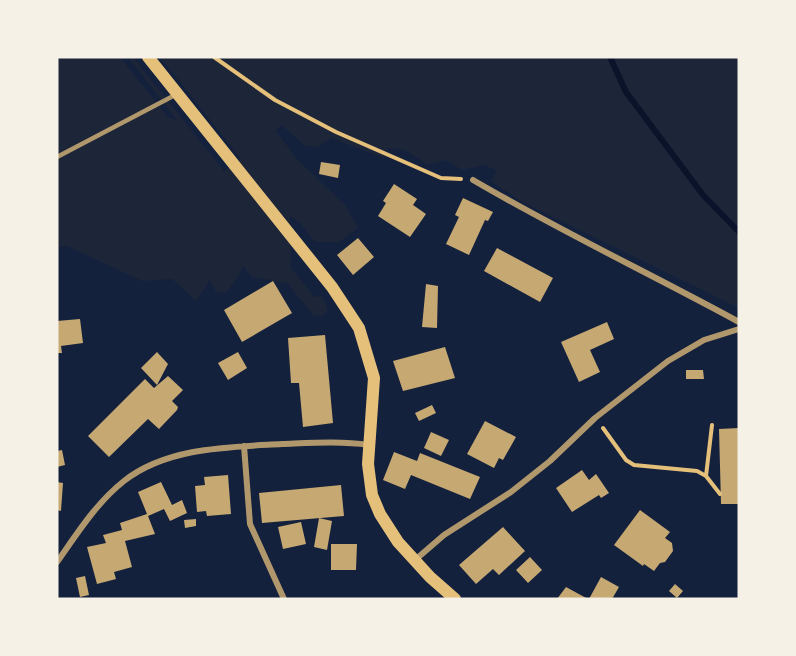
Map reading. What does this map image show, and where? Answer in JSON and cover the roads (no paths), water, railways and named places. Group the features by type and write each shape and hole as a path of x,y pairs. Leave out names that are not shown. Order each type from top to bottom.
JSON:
{"main road":[{"path":"148,57 264,200 332,287 360,328 374,378 368,474 376,505 391,532 414,561 455,599"}],"street":[{"path":"473,180 537,218 613,255 739,322"},
{"path":"414,561 444,535 511,492 595,418 668,361 704,340 739,329"},
{"path":"57,562 107,496 124,480 143,468 188,453 244,446 328,442 369,445"},
{"path":"244,446 250,525 284,599"}],"lane":[{"path":"57,156 178,93"}],"waterway":[{"path":"610,57 626,92 703,195 739,232"}]}
